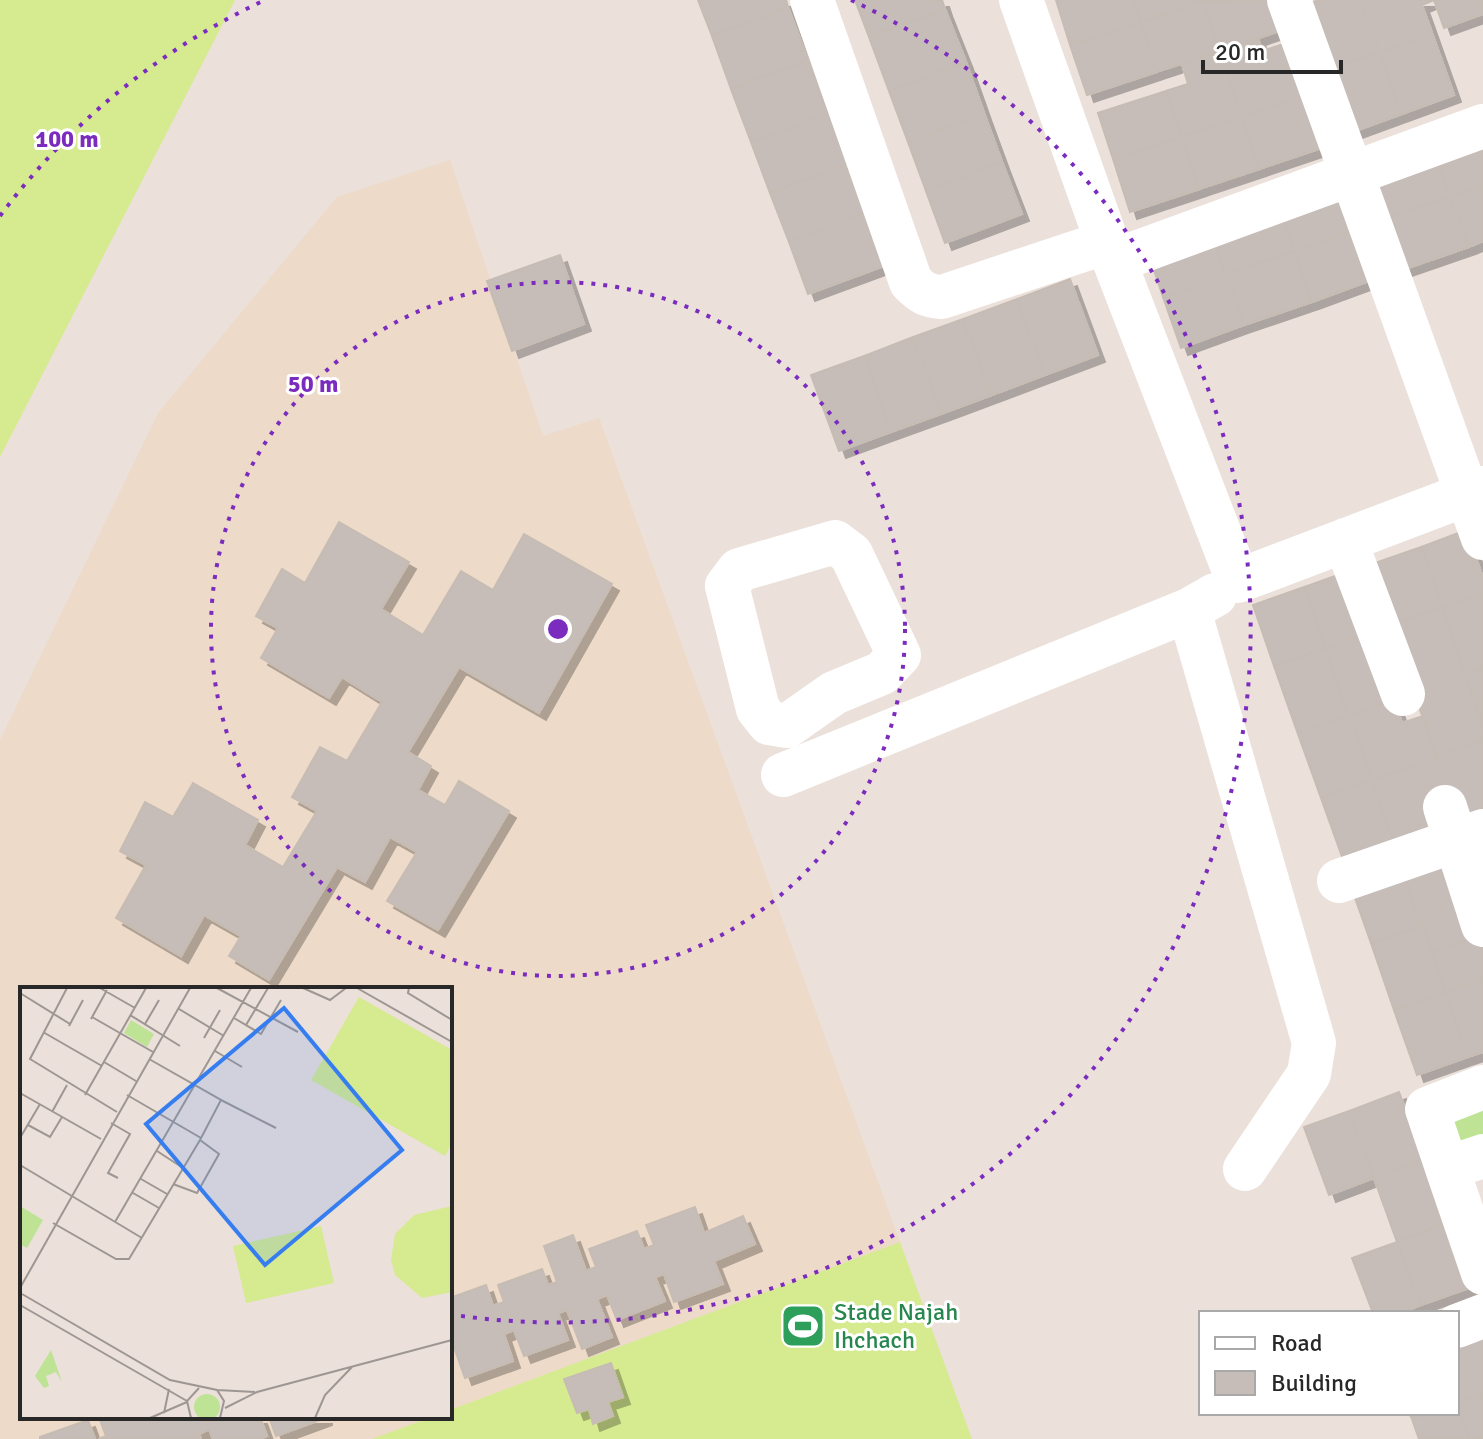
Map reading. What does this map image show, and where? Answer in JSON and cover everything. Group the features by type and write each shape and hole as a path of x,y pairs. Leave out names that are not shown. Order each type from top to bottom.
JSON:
{"street":[{"path":"812,0 911,282 927,296 942,297 1110,252 1483,126"},
{"path":"1021,0 1110,252 1238,581"},
{"path":"1289,0 1351,173 1475,491 1483,538"},
{"path":"783,775 1189,610 1238,581 1475,491"},
{"path":"1345,540 1403,694"},
{"path":"1189,610 1314,1043 1309,1074 1245,1169"},
{"path":"834,693 856,746"},
{"path":"1339,881 1461,826 1483,925"},
{"path":"1483,1087 1427,1109 1465,1162 1483,1273"},
{"path":"1459,1325 1483,1316"}],"shaded area":[{"path":"450,160 543,436 599,418 900,1242 452,1409 452,987 20,987 20,1419 426,1419 372,1439 0,1439 0,740 158,413 337,197"}],"green space":[{"path":"0,0 235,0 0,457"},
{"path":"1483,1091 1483,1150 1461,1157 1445,1105"},
{"name":"Stade Najah Ihchach","path":"900,1242 972,1439 372,1439 426,1419 452,1419 452,1409"}],"building":[{"path":"698,0 786,0 788,7 712,36"},
{"path":"855,0 942,0 945,9 869,37"},
{"path":"1056,0 1133,0 1140,22 1070,45"},
{"path":"1133,0 1203,0 1204,1 1140,22"},
{"path":"1276,0 1285,29 1220,51 1204,1"},
{"path":"1319,0 1361,0 1379,52 1328,70 1304,5"},
{"path":"1361,0 1434,0 1422,5 1432,33 1379,52"},
{"path":"1434,0 1483,0 1483,14 1444,28"},
{"path":"1204,1 1220,51 1156,72 1140,22"},
{"path":"788,7 808,60 731,89 712,36"},
{"path":"945,9 966,62 889,91 869,37"},
{"path":"1140,22 1156,72 1087,95 1070,45"},
{"path":"1432,33 1454,95 1402,114 1379,52"},
{"path":"1258,38 1262,51 1290,42 1307,94 1242,116 1220,51"},
{"path":"1220,51 1242,116 1181,137 1166,91 1188,84 1182,64"},
{"path":"1379,52 1402,114 1350,133 1328,70"},
{"path":"808,60 828,114 751,142 731,89"},
{"path":"966,62 984,113 908,142 889,91"},
{"path":"1166,91 1181,137 1113,159 1098,113"},
{"path":"1307,94 1324,147 1259,169 1242,116"},
{"path":"984,113 1002,162 926,191 908,142"},
{"path":"828,114 847,164 770,193 751,142"},
{"path":"1242,116 1259,169 1199,189 1181,137"},
{"path":"1483,134 1483,184 1450,196 1435,150"},
{"path":"1181,137 1199,189 1130,212 1113,159"},
{"path":"1435,150 1450,196 1387,218 1372,173"},
{"path":"1002,162 1022,214 945,243 926,191"},
{"path":"847,164 865,213 789,242 770,193"},
{"path":"1339,184 1355,229 1294,251 1278,205"},
{"path":"1483,184 1483,241 1469,247 1450,196"},
{"path":"1450,196 1469,247 1405,269 1387,218"},
{"path":"1278,205 1294,251 1226,275 1210,230"},
{"path":"865,213 884,266 808,294 789,242"},
{"path":"1355,229 1372,280 1312,302 1294,251"},
{"path":"1210,230 1226,275 1163,297 1148,252"},
{"path":"1294,251 1312,302 1244,325 1226,275"},
{"path":"560,255 584,324 512,351 487,281"},
{"path":"1226,275 1244,325 1181,348 1163,297"},
{"path":"1070,279 1098,355 1045,375 1017,299"},
{"path":"1017,299 1045,375 992,395 963,319"},
{"path":"963,319 992,395 941,414 913,337"},
{"path":"913,337 941,414 891,432 864,356"},
{"path":"864,356 891,432 839,451 811,375"},
{"path":"339,522 409,562 381,609 423,635 461,571 493,590 524,534 612,584 539,713 459,667 408,752 431,766 418,790 445,805 459,781 509,811 438,930 387,901 417,852 390,837 365,882 337,867 269,980 229,956 241,936 204,915 181,956 116,918 146,865 120,851 145,802 173,817 193,783 258,820 245,845 283,867 317,811 292,797 320,747 347,761 382,702 342,677 329,698 261,658 278,628 256,616 282,569 305,583"},
{"path":"1466,530 1483,578 1483,592 1442,607 1421,547"},
{"path":"1421,547 1442,607 1391,625 1369,565"},
{"path":"1349,571 1370,632 1325,648 1304,587"},
{"path":"1304,587 1325,648 1274,666 1253,605"},
{"path":"1483,592 1483,668 1466,675 1442,607"},
{"path":"1442,607 1466,675 1414,693 1391,625"},
{"path":"1370,632 1394,699 1349,716 1325,648"},
{"path":"1325,648 1349,716 1298,734 1274,666"},
{"path":"1483,668 1483,724 1466,675"},
{"path":"1466,675 1483,724 1483,740 1437,757 1414,693"},
{"path":"1394,699 1402,723 1423,716 1437,757 1372,780 1349,716"},
{"path":"1349,716 1372,780 1321,798 1298,734"},
{"path":"1483,740 1483,812 1460,821 1437,757"},
{"path":"1437,757 1451,796 1441,828 1395,845 1372,780"},
{"path":"1372,780 1395,845 1344,862 1321,798"},
{"path":"1450,858 1478,937 1432,953 1404,877"},
{"path":"1404,877 1422,925 1371,943 1354,895"},
{"path":"1422,925 1446,992 1394,1010 1371,943"},
{"path":"1483,935 1483,979 1446,992 1432,953"},
{"path":"1483,979 1483,1052 1468,1057 1446,992"},
{"path":"1446,992 1468,1057 1417,1075 1394,1010"},
{"path":"1399,1092 1424,1159 1374,1178 1349,1111"},
{"path":"1349,1111 1374,1178 1329,1195 1304,1127"},
{"path":"1424,1159 1448,1222 1397,1242 1374,1178"},
{"path":"695,1207 704,1233 743,1216 755,1244 714,1261 723,1284 674,1302 664,1274 655,1277 665,1301 617,1320 607,1295 597,1299 612,1337 582,1349 567,1310 558,1313 568,1340 524,1356 514,1330 504,1334 513,1361 465,1378 452,1342 452,1297 486,1285 493,1306 504,1302 498,1285 542,1269 548,1285 557,1282 544,1246 573,1235 586,1271 596,1267 589,1249 637,1231 644,1249 654,1245 646,1225"},
{"path":"1448,1222 1472,1287 1421,1305 1397,1242"},
{"path":"1397,1242 1421,1305 1406,1311 1372,1311 1352,1258"},
{"path":"1483,1326 1483,1394 1459,1402 1459,1334"},
{"path":"611,1363 623,1397 608,1402 613,1416 593,1424 589,1409 577,1413 564,1379"},
{"path":"1483,1394 1483,1439 1470,1439 1459,1402"},
{"path":"1459,1409 1470,1439 1419,1439 1412,1419 1423,1415 1459,1415"},
{"path":"261,1419 267,1436 259,1439 213,1439 209,1429 199,1434 201,1439 99,1439 106,1436 100,1420"},
{"path":"270,1419 322,1419 276,1436"},
{"path":"88,1420 95,1439 40,1439 40,1437"}],"place":[{"name":"Stade Najah Ihchach","path":"803,1326"}]}
